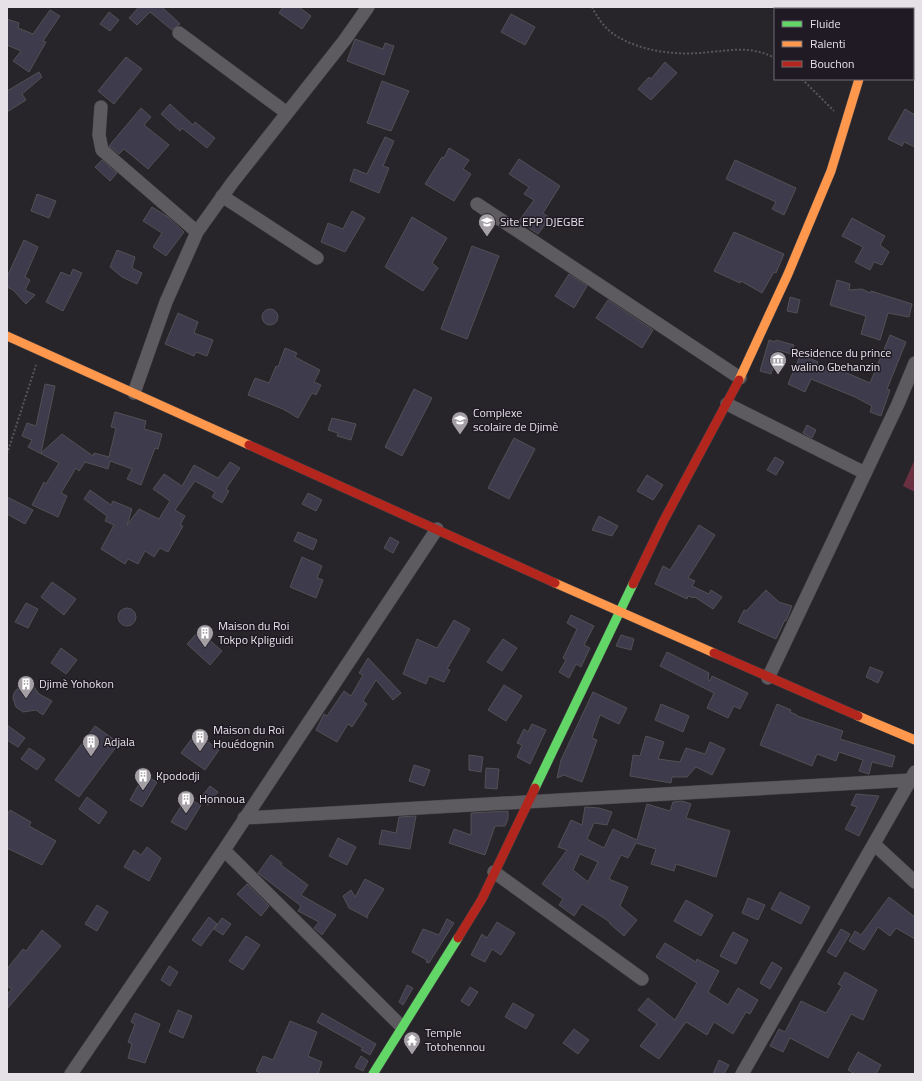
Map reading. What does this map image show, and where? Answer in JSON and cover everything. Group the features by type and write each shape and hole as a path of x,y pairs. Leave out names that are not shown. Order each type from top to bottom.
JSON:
{"street":[{"path":"134,393 166,302 197,232 222,196 344,42 368,7"},
{"path":"179,33 287,113"},
{"path":"373,1074 401,1026 454,946 482,899 663,522 740,378 788,274 831,171 859,80"},
{"path":"101,107 98,135 102,150 197,232"},
{"path":"222,196 317,258"},
{"path":"477,204 740,378"},
{"path":"7,336 768,678 915,740"},
{"path":"768,678 865,473 915,363"},
{"path":"727,404 865,473"},
{"path":"71,1074 224,850 437,529"},
{"path":"244,818 913,776"},
{"path":"742,1074 913,776"},
{"path":"874,844 915,882"},
{"path":"224,850 401,1026"},
{"path":"494,872 642,979"}],"path":[{"path":"592,7 602,22 614,35 629,42 657,50 683,54 731,49 751,49 774,58"},
{"path":"803,80 846,123"},
{"path":"7,454 40,351"}],"shaded area":[{"path":"915,459 915,492 903,486"}],"building":[{"path":"139,7 162,7 180,24 172,30 150,12 137,25 129,18"},
{"path":"283,7 299,7 311,16 302,29 279,13"},
{"path":"50,10 60,16 43,41 46,42 29,72 13,61 21,51 7,45 7,19 19,23 18,28 33,34"},
{"path":"109,12 119,20 110,31 100,24"},
{"path":"511,14 535,27 525,45 501,32"},
{"path":"355,39 383,49 385,43 394,46 384,75 347,61"},
{"path":"126,57 142,69 114,104 98,91"},
{"path":"665,62 677,73 651,100 638,89 649,77 651,79"},
{"path":"39,72 42,77 22,94 26,100 7,112 7,91"},
{"path":"382,81 409,91 391,131 367,123"},
{"path":"170,104 193,125 195,122 215,138 207,148 182,128 180,131 161,114"},
{"path":"141,108 151,117 144,125 169,145 148,169 124,149 119,154 109,146"},
{"path":"905,109 915,115 915,147 904,142 902,146 888,139"},
{"path":"385,137 394,141 383,166 389,168 379,193 350,181 354,169 367,174"},
{"path":"449,148 469,160 463,169 471,174 454,201 425,184 442,157 444,158"},
{"path":"519,159 560,186 543,213 550,218 538,234 519,221 534,200 524,194 529,187 509,174"},
{"path":"102,160 117,173 110,181 95,167"},
{"path":"735,160 796,188 784,215 772,209 776,202 726,179"},
{"path":"37,194 56,201 49,218 31,211"},
{"path":"152,207 168,217 184,232 166,256 153,247 162,233 143,221"},
{"path":"352,211 365,218 345,252 321,242 328,223 343,229"},
{"path":"412,217 447,238 432,263 438,268 423,291 385,267"},
{"path":"852,218 885,236 880,245 889,252 882,265 874,262 870,270 855,262 863,247 842,236"},
{"path":"734,232 784,254 776,273 774,272 762,293 741,281 740,283 714,271"},
{"path":"24,240 38,247 25,277 30,280 25,290 35,295 26,304 13,290 7,287 7,277"},
{"path":"472,246 499,256 467,339 441,329"},
{"path":"117,250 135,257 132,268 142,273 137,284 122,277 110,267"},
{"path":"73,269 82,273 63,311 46,302 61,272 70,276"},
{"path":"569,274 587,286 574,308 555,296"},
{"path":"837,280 850,284 849,290 862,289 870,293 871,291 912,304 909,317 888,313 880,340 861,334 866,316 830,305"},
{"path":"790,297 800,300 797,313 787,311"},
{"path":"608,300 653,330 642,348 596,318"},
{"path":"267,309 273,309 278,314 276,323 273,325 267,325 262,320 262,314"},
{"path":"178,313 198,322 194,333 213,340 207,356 196,352 194,356 165,344"},
{"path":"890,335 906,342 887,389 890,390 881,416 870,412 872,406 855,397 811,379 805,392 788,384 801,354 818,362 817,364 839,373 840,370 870,383"},
{"path":"769,340 775,342 776,340 794,345 791,354 778,350 771,374 760,371"},
{"path":"285,348 297,353 295,357 320,370 314,382 321,385 316,395 312,393 298,418 283,409 248,395 255,378 269,383 276,366 278,367"},
{"path":"45,384 55,386 41,453 62,434 93,456 94,453 109,457 116,428 111,427 115,412 146,421 144,429 162,434 158,449 155,448 141,485 127,479 132,469 110,461 108,469 85,462 79,471 76,468 61,493 67,496 58,517 32,505 44,482 46,484 59,463 28,447 32,440 22,436 27,423 36,426"},
{"path":"414,389 432,398 402,456 385,447"},
{"path":"332,418 356,424 351,440 337,436 338,433 328,430"},
{"path":"807,425 816,430 812,438 803,433"},
{"path":"514,438 535,449 509,499 488,488"},
{"path":"775,457 784,462 776,475 767,470"},
{"path":"230,462 240,468 226,489 229,491 222,503 212,497 215,492 195,481 175,510 185,516 180,525 183,526 168,552 160,548 154,557 145,551 138,564 128,559 125,564 101,549 114,525 105,521 107,516 84,499 90,490 111,505 113,501 132,509 127,525 139,509 159,519 170,501 153,489 164,474 182,486 194,465 218,478"},
{"path":"647,475 663,485 653,500 637,491"},
{"path":"308,493 322,500 316,511 302,504"},
{"path":"7,497 33,510 25,524 7,514"},
{"path":"599,516 618,526 612,536 592,530"},
{"path":"699,525 715,535 688,578 695,581 692,586 709,594 711,590 722,597 713,609 695,597 688,596 687,599 655,584 663,566 670,570"},
{"path":"298,532 317,540 313,550 294,541"},
{"path":"390,537 399,542 393,553 384,548"},
{"path":"302,557 322,566 317,578 323,580 316,598 290,587"},
{"path":"52,582 76,599 64,615 41,597"},
{"path":"766,590 779,602 792,606 776,639 738,622 744,610 746,611"},
{"path":"26,603 38,609 28,628 15,622"},
{"path":"123,608 131,608 136,613 134,624 131,626 123,626 118,621 118,613"},
{"path":"571,615 594,626 584,645 590,648 581,667 576,664 569,678 559,672 566,660 563,658 577,629 567,623"},
{"path":"454,620 470,629 447,669 450,670 444,682 429,676 426,684 403,674 417,639 437,648"},
{"name":"Maison du Roi Tokpo Kpliguidi","path":"199,631 222,651 210,665 187,644"},
{"path":"621,635 634,639 631,650 616,646"},
{"path":"503,639 517,648 502,671 487,662"},
{"path":"61,648 77,660 66,674 51,663"},
{"path":"667,652 709,673 708,680 710,681 712,676 748,693 740,709 734,706 728,718 707,708 714,693 660,666"},
{"path":"368,658 401,693 393,700 376,680 363,701 367,704 352,727 348,724 337,742 316,730 324,714 327,716 344,691 351,696 363,675 359,673"},
{"path":"870,667 883,672 878,683 866,677"},
{"name":"Djimè Yohokon","path":"25,685 34,687 39,694 52,701 43,715 36,710 23,712 16,707 13,698 14,693 17,689"},
{"path":"504,685 522,696 506,721 488,710"},
{"path":"593,692 627,708 619,724 600,715 592,738 597,740 582,782 564,775 557,778 561,760"},
{"path":"661,704 689,716 683,732 655,720"},
{"path":"777,704 791,710 790,712 797,716 843,731 840,739 895,756 892,767 872,762 869,774 859,771 863,760 839,752 836,761 817,754 812,766 760,745"},
{"path":"532,724 546,730 530,764 517,757 522,745 517,743 524,729 528,732"},
{"path":"7,725 25,738 18,747 7,740"},
{"name":"Adjala","path":"95,726 119,743 79,797 55,780"},
{"name":"Maison du Roi Houédognin","path":"196,733 219,750 205,770 181,753"},
{"path":"646,736 664,742 658,759 680,762 686,748 705,754 710,742 725,749 712,775 696,767 687,777 672,777 671,783 630,776 633,755 640,756"},
{"path":"29,748 45,759 37,770 21,759"},
{"path":"469,755 483,757 481,772 469,770"},
{"path":"414,765 430,770 424,786 409,781"},
{"path":"486,768 499,769 497,789 485,788"},
{"name":"Kpododji","path":"144,775 157,782 142,807 130,800"},
{"path":"210,786 218,792 208,805 200,799"},
{"path":"856,794 879,796 859,836 845,829 857,807 851,805"},
{"path":"87,797 107,812 99,824 79,809"},
{"name":"Honnoua","path":"186,798 201,805 186,830 171,822"},
{"path":"682,801 691,804 686,818 730,831 716,877 676,864 674,871 651,864 656,849 636,843 628,858 621,855 609,879 628,887 620,906 637,920 624,936 609,923 610,922 582,904 574,916 559,905 563,899 542,884 567,850 558,847 571,820 582,825 585,807 599,808 612,812 607,825 594,823 587,839 604,848 613,829 637,840 647,804 670,811 673,802","holes":["580,854 598,862 588,882 573,870"]},
{"path":"10,810 31,822 29,826 56,841 42,865 7,848 7,815"},
{"path":"508,811 508,819 505,826 495,826 485,855 449,843 454,829 471,835 471,813"},
{"path":"416,816 410,849 379,844 382,830 396,833 399,817"},
{"path":"338,838 356,847 347,865 329,856"},
{"path":"147,847 161,858 149,881 124,867 134,850 141,855"},
{"path":"271,855 282,863 281,865 308,885 301,895 336,915 322,935 314,928 319,922 298,911 301,906 258,873"},
{"path":"365,879 384,889 367,916 368,918 349,908 343,896 351,890 355,897"},
{"path":"247,884 269,906 261,916 237,894"},
{"path":"780,892 810,907 801,924 771,909"},
{"path":"889,897 915,917 915,939 896,928 890,936 878,927 864,950 849,941 855,931 861,935"},
{"path":"748,898 765,905 758,920 742,913"},
{"path":"686,900 713,915 701,936 674,921"},
{"path":"97,905 108,912 97,931 85,924"},
{"path":"209,917 217,924 201,946 192,940"},
{"path":"222,918 231,924 223,935 214,929"},
{"path":"447,919 454,923 429,963 426,962 427,960 412,952 423,929 439,935"},
{"path":"497,922 515,933 501,955 492,949 485,962 471,955 482,934 487,938"},
{"path":"841,929 850,934 836,957 827,952"},
{"path":"42,930 61,946 7,1009 7,994 12,989 7,986 7,969 23,949 26,951"},
{"path":"733,932 748,940 736,964 720,956"},
{"path":"246,936 260,945 243,970 229,961"},
{"path":"665,943 696,962 697,959 719,971 708,992 728,1005 738,988 758,1000 750,1014 746,1012 733,1034 714,1022 707,1035 686,1022 659,1059 640,1046 657,1024 638,1010 648,998 675,1020 697,983 656,957"},
{"path":"772,962 782,968 770,989 760,983"},
{"path":"169,966 178,972 170,986 161,980"},
{"path":"845,972 877,990 863,1020 851,1014 828,1058 790,1038 783,1052 770,1046 779,1029 785,1032 801,1001 826,1013 842,986 838,984"},
{"path":"407,985 413,988 403,1005 399,1002"},
{"path":"470,987 478,992 469,1006 461,1001"},
{"path":"513,1003 534,1015 526,1029 505,1017"},
{"path":"178,1010 192,1016 183,1038 169,1032"},
{"path":"135,1013 160,1024 145,1063 128,1058 132,1044 128,1042 135,1024 131,1022"},
{"path":"322,1013 376,1044 370,1055 361,1050 363,1048 317,1022"},
{"path":"290,1021 317,1032 308,1056 322,1062 318,1074 262,1074 256,1071 263,1056 273,1060"},
{"path":"574,1029 589,1040 578,1054 563,1043"},
{"path":"858,1052 881,1065 876,1074 855,1074 848,1070"},
{"path":"361,1056 368,1061 363,1071 355,1067"},
{"path":"719,1060 729,1065 724,1074 713,1074"}],"traffic: fast":[{"path":"535,788 633,584"},
{"path":"373,1074 458,938"}],"traffic: slow":[{"path":"739,380 788,274 831,171 859,80"},
{"path":"7,336 249,445"},
{"path":"555,583 714,653"},
{"path":"858,716 915,740"}],"traffic: jam":[{"path":"633,584 663,522 739,380"},
{"path":"249,445 555,583"},
{"path":"714,653 858,716"},
{"path":"458,938 482,899 535,788"}],"place":[{"name":"Site EPP DJEGBE","path":"487,237"},
{"name":"Residence du prince walino Gbehanzin","path":"778,375"},
{"name":"Complexe scolaire de Djimè","path":"460,435"},
{"name":"Maison du Roi Tokpo Kpliguidi","path":"205,648"},
{"name":"Djimè Yohokon","path":"26,699"},
{"name":"Maison du Roi Houédognin","path":"200,752"},
{"name":"Adjala","path":"91,757"},
{"name":"Kpododji","path":"143,791"},
{"name":"Honnoua","path":"186,814"},
{"name":"Temple Totohennou","path":"412,1055"}]}
